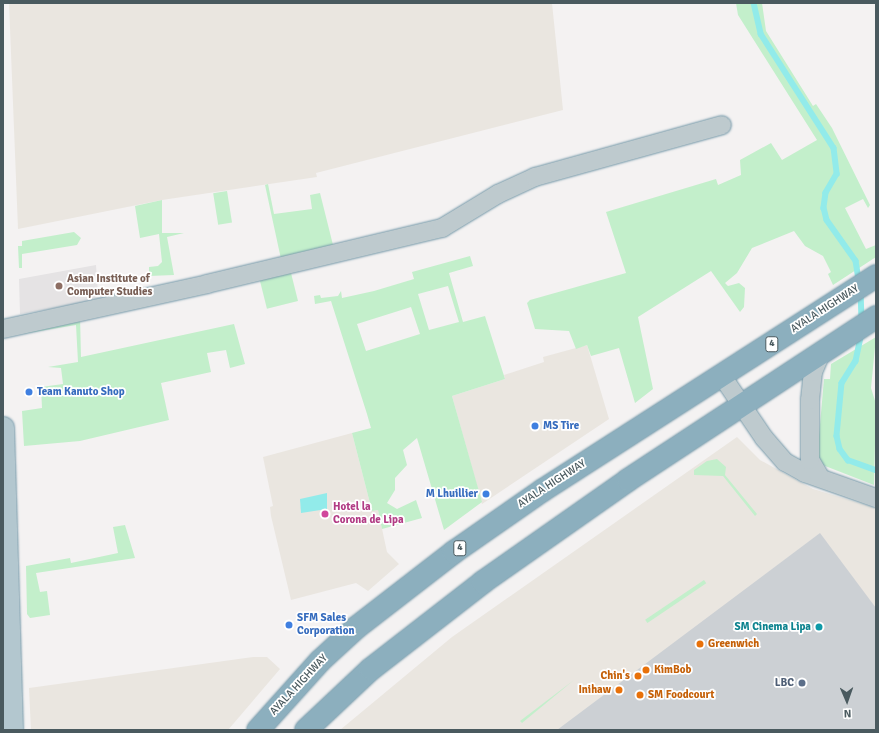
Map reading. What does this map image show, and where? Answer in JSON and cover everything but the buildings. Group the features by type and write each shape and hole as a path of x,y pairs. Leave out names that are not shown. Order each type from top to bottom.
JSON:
{"highway":[{"name":"AYALA HIGHWAY","path":"258,730 320,661 410,585 517,507 876,276"},
{"path":"306,730 371,668 442,612 628,480 742,406 823,350 876,317"}],"main road":[{"path":"3,428 12,730"}],"street":[{"path":"3,329 207,284 442,228 493,197 535,177 722,125"},
{"path":"820,477 810,460 810,400 813,372 823,350"},
{"path":"722,376 781,459 801,471 876,498"},
{"path":"857,492 876,493"}],"shaded area":[{"path":"9,3 552,3 563,110 316,173 317,177 162,200 18,229"},
{"name":"Asian Institute of Computer Studies","path":"96,265 98,293 103,293 103,300 20,314 19,279"},
{"path":"587,345 609,419 482,504 452,396 505,379 504,375 544,362 543,357"},
{"name":"Hotel la Corona de Lipa","path":"352,433 372,511 378,510 387,552 399,564 368,591 356,583 291,600 271,516 270,507 273,506 263,457"},
{"path":"737,437 760,460 813,489 876,508 876,730 340,730 452,637"},
{"path":"253,657 267,657 280,669 228,730 31,730 29,688"}],"green space":[{"path":"736,3 762,3 766,31 813,106 816,104 832,128 870,205 868,208 863,199 845,208 866,249 876,245 876,257 833,285 828,274 831,272 823,256 805,246 794,231 752,248 737,273 725,283 728,286 739,283 745,288 744,307 740,312 711,271 638,317 653,389 635,403 619,348 591,356 587,345 576,349 569,331 535,329 527,303 530,300 626,273 606,212 716,179 718,185 741,175 740,160 771,143 782,160 817,140 738,15"},
{"path":"268,184 274,214 312,209 310,195 320,193 334,249 281,259 265,185"},
{"path":"227,191 232,223 218,225 213,193"},
{"path":"162,200 162,233 184,233 167,237 174,275 149,276 149,267 158,266 162,262 159,234 140,238 135,206"},
{"path":"74,232 81,238 77,245 22,254 22,268 19,268 18,246 22,246 22,241"},
{"path":"470,256 473,266 449,273 463,322 485,316 505,379 452,396 482,502 444,530 417,438 403,450 407,465 395,478 395,490 387,503 397,509 416,500 422,518 382,529 378,510 372,511 352,433 371,428 331,301 315,304 314,296 320,295 321,298 338,296 341,291 342,298 374,291 414,279 412,272","holes":["448,286 459,322 429,330 418,294","411,307 420,334 366,351 357,324"]},
{"path":"290,269 298,301 267,309 259,277"},
{"path":"80,315 81,357 234,324 245,364 230,368 226,350 207,353 211,372 161,383 169,420 80,441 24,446 22,411 42,408 41,387 63,384 61,368 48,367 78,362 76,325 22,334"},
{"path":"876,337 871,388 876,404 874,485 820,464 817,459 824,379 830,379 831,364"},
{"path":"717,459 726,467 725,475 757,514 755,516 723,476 694,475 694,470 707,461"},
{"path":"125,525 135,558 36,573 40,592 47,591 50,615 30,618 27,614 26,566 70,558 71,563 118,553 113,527"},
{"path":"704,580 706,583 647,623 645,620"},
{"path":"574,680 522,723 520,721"}],"water":[{"path":"327,493 327,509 301,513 300,499"}],"waterway":[{"path":"754,3 761,34 834,148 837,174 826,193 824,208 827,220 856,261 859,280"},
{"path":"861,291 862,320"},
{"path":"862,333 856,361 842,383 837,436 840,449 848,460 876,470"}],"place":[{"name":"Asian Institute of Computer Studies","path":"59,286"},
{"name":"Team Kanuto Shop","path":"29,392"},
{"name":"MS Tire","path":"535,426"},
{"name":"M Lhuillier","path":"486,494"},
{"name":"Hotel la Corona de Lipa","path":"325,514"},
{"name":"SFM Sales Corporation","path":"289,625"},
{"name":"SM Cinema Lipa","path":"819,627"},
{"name":"Greenwich","path":"700,644"},
{"name":"KimBob","path":"646,670"},
{"name":"Chin's","path":"638,676"},
{"name":"LBC","path":"802,683"},
{"name":"Inihaw","path":"619,690"},
{"name":"SM Foodcourt","path":"640,695"}]}
